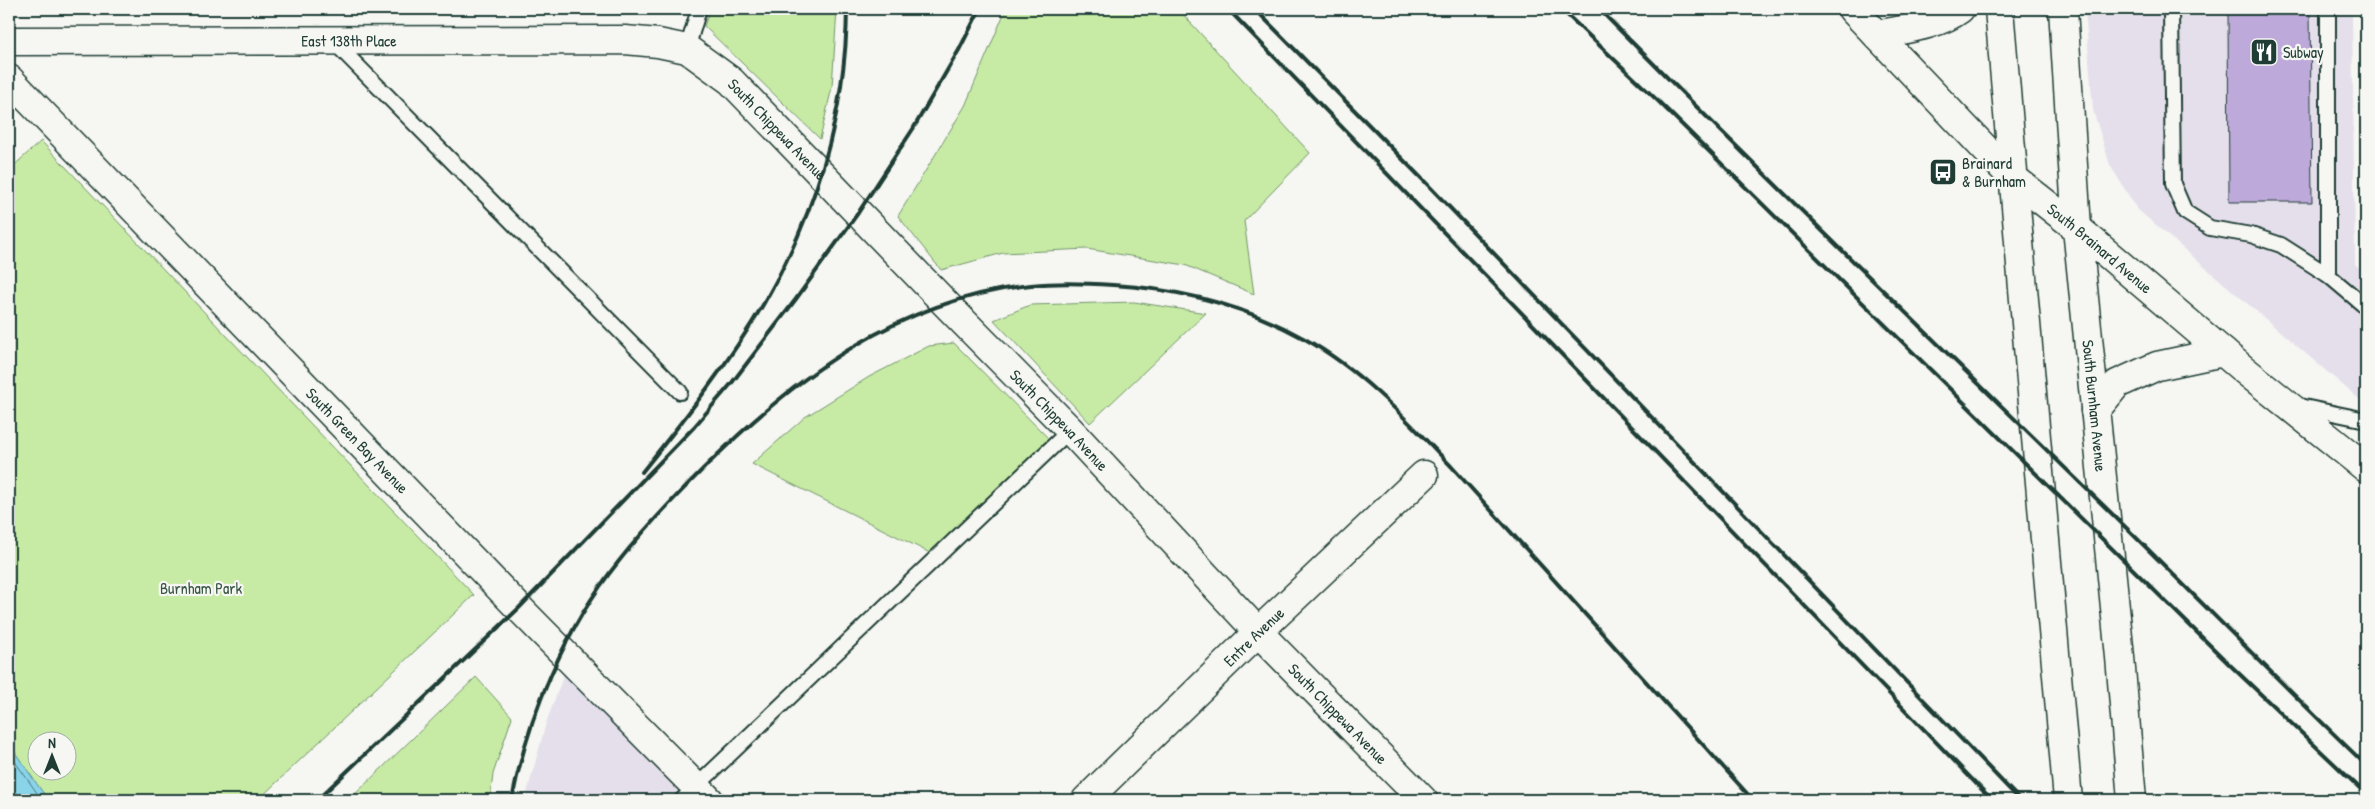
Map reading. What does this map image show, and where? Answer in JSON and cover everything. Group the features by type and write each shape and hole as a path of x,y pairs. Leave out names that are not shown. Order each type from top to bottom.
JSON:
{"street":[{"name":"South Brainard Avenue","path":"1852,9 2012,177 2077,228 2223,352 2366,468"},
{"path":"1877,35 1936,21 1960,9"},
{"path":"2000,9 2012,177 2041,479 2068,800"},
{"name":"South Burnham Avenue","path":"2063,9 2077,228 2120,657 2132,800"},
{"name":"East 138th Place","path":"9,41 625,40 658,43 687,49"},
{"name":"South Chippewa Avenue","path":"687,49 731,80 944,304 1070,430 1258,632 1424,800"},
{"name":"South Green Bay Avenue","path":"9,79 525,614 696,796"},
{"path":"2096,411 2117,384 2125,380 2157,366 2223,352"},
{"name":"Entre Avenue","path":"1086,800 1258,632 1424,475"}],"lane":[{"path":"687,49 699,9"},
{"path":"2171,9 2173,184 2185,212 2210,228 2251,235 2282,245 2328,275 2366,307"},
{"path":"2328,9 2328,275"},
{"path":"332,40 680,392"},
{"path":"2285,402 2366,420"},
{"path":"696,796 1070,430"}],"shaded area":[{"path":"2085,9 2352,9 2355,264 2366,274 2366,405 2137,209 2110,165 2093,110"},
{"path":"567,666 695,800 525,800 546,723"}],"green space":[{"path":"710,9 837,9 832,87 820,139 704,26"},
{"path":"1006,9 1178,9 1310,153 1244,221 1254,294 1185,265 1087,249 1003,253 941,270 898,216 965,106"},
{"name":"Burnham Park","path":"41,141 474,595 258,800 48,800 35,782 78,782 78,732 28,732 28,771 9,744 9,170"},
{"path":"1134,302 1206,313 1090,423 994,320 1030,305"},
{"path":"954,343 1049,439 930,553 752,464 805,417 869,377 929,346"},
{"path":"476,677 512,717 493,774 490,800 349,800"}],"water":[{"path":"9,744 28,771 28,782 35,782 48,800 9,800"}],"building":[{"path":"2228,9 2310,9 2312,202 2229,202"}],"railway":[{"path":"642,472 690,411 736,347 764,303 799,234 825,161 834,124 841,86 847,9"},
{"path":"317,800 519,608 694,427 731,384 796,299 858,213 913,129 959,50 980,9"},
{"path":"1228,9 1992,800"},
{"path":"1255,9 1429,186 2020,800"},
{"path":"1561,9 1657,100 2230,665 2366,794"},
{"path":"1599,9 1787,197 2366,765"},
{"path":"512,800 519,768 539,705 551,674 582,615 600,587 639,537 660,513 739,434 813,374 852,348 893,325 936,307 982,293 1051,283 1138,287 1188,295 1259,317 1326,351 1364,381 1418,431 1753,800"}],"place":[{"name":"Subway","path":"2264,52"},
{"name":"Brainard & Burnham","path":"1943,172"}]}
